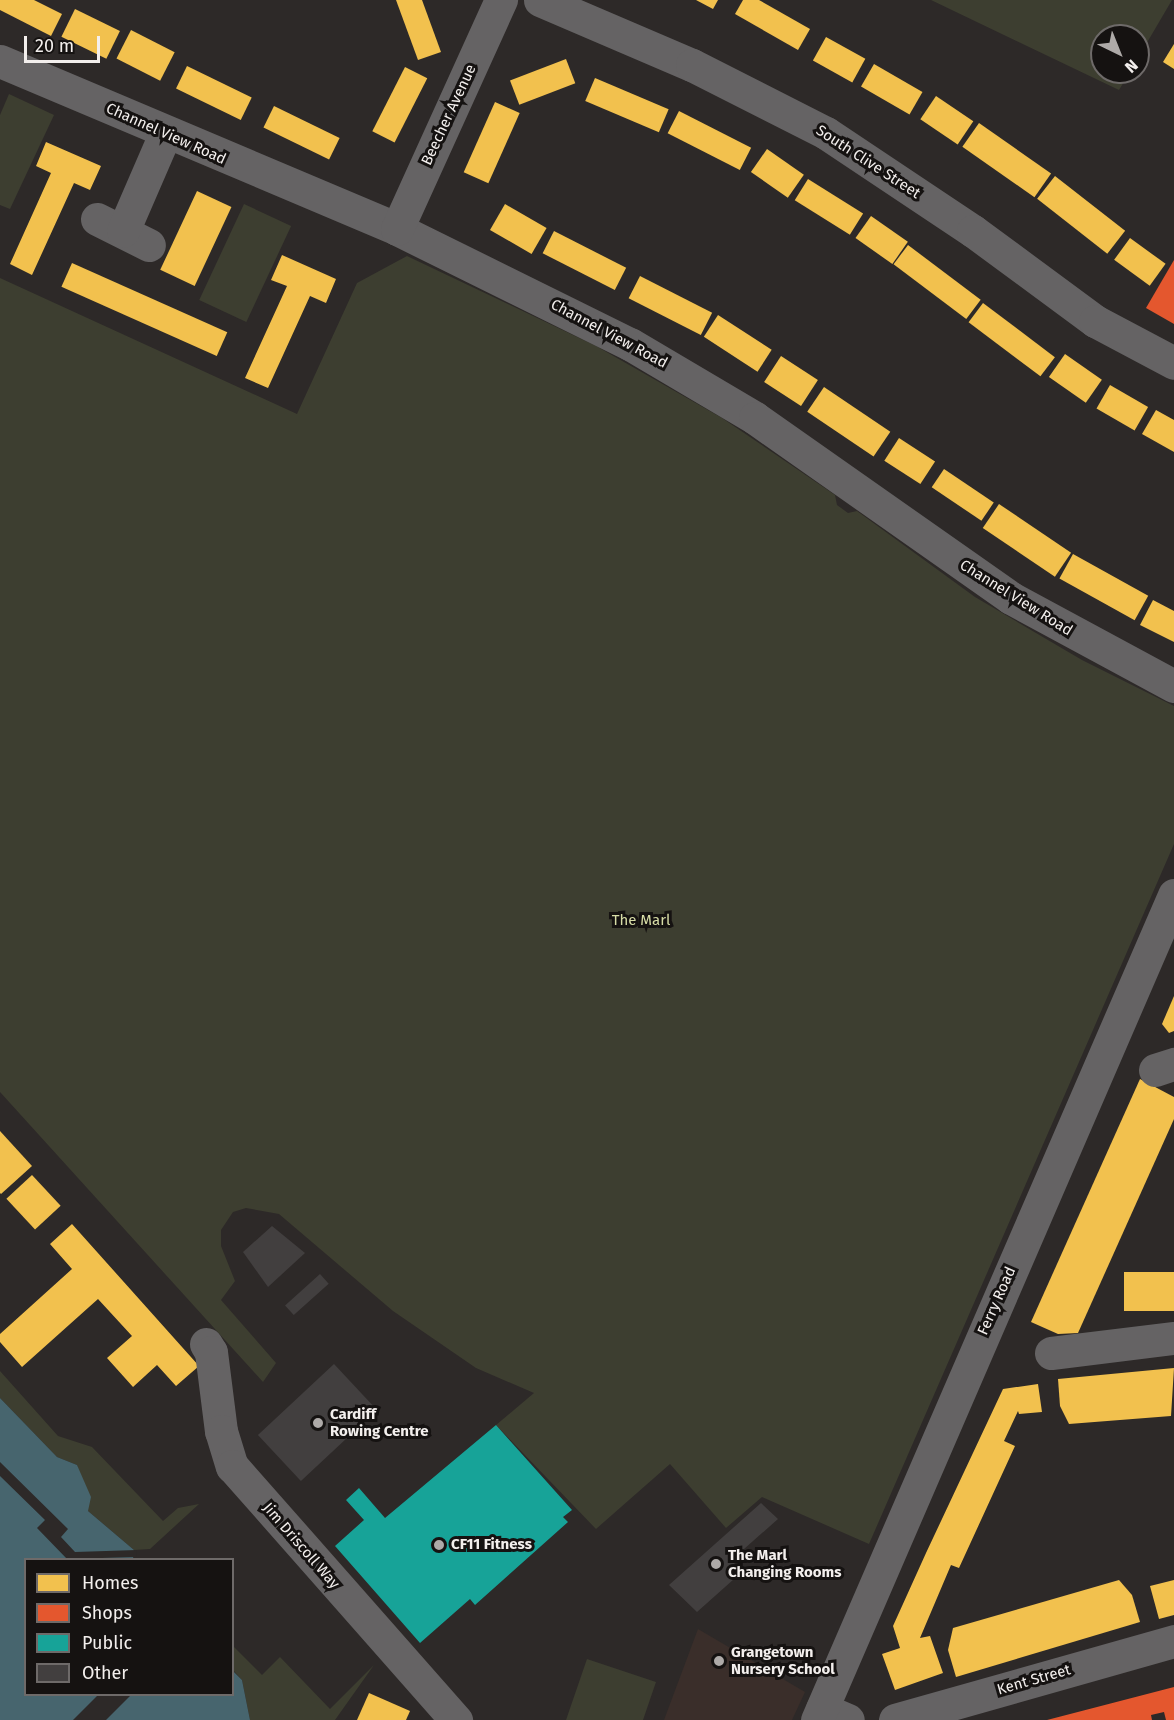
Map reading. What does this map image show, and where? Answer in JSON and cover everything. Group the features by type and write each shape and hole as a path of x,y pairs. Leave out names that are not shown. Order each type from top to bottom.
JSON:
{"street":[{"name":"Beecher Avenue","path":"397,230 501,0"},
{"name":"South Clive Street","path":"540,0 692,65 826,133 973,231 1095,321 1174,363"},
{"name":"Channel View Road","path":"0,61 165,134 397,230 581,318 703,386 800,449 991,585 1174,686"},
{"path":"123,231 165,134"},
{"name":"Ferry Road","path":"829,1716 1174,895"},
{"path":"1051,1353 1174,1338"},
{"name":"Jim Driscoll Way","path":"206,1344 212,1352 224,1446 232,1466 456,1720"},
{"name":"Kent Street","path":"895,1720 1174,1641"}],"shaded area":[{"name":"Grangetown Nursery School","path":"698,1629 805,1692 792,1720 664,1720"}],"green space":[{"path":"931,0 1172,0 1150,38 1150,24 1090,24 1090,76"},
{"path":"1106,84 1123,84 1119,90"},
{"path":"9,94 54,115 10,209 0,205 0,115"},
{"path":"244,204 291,226 246,322 199,300"},
{"name":"The Marl","path":"407,256 596,346 722,418 835,495 837,505 848,513 857,511 975,597 1082,660 1174,706 1174,844 869,1544 762,1497 726,1528 670,1464 596,1529 496,1425 534,1393 476,1368 393,1311 279,1214 246,1208 233,1212 221,1230 221,1246 235,1281 221,1300 276,1363 263,1382 0,1092 0,278 297,414 357,283"},
{"path":"0,1371 58,1436 92,1447 163,1521 178,1508 199,1504 150,1549 134,1550 88,1511 77,1465 57,1457 0,1398"},
{"path":"234,1647 262,1675 280,1657 330,1709 374,1665 335,1720 250,1720 242,1680 234,1671"},
{"path":"587,1659 656,1682 643,1720 566,1720"}],"water":[{"path":"0,1398 57,1457 77,1465 91,1497 88,1511 134,1550 133,1558 24,1558 24,1696 234,1696 234,1672 242,1680 250,1720 0,1720"}],"pier":[{"path":"0,1462 68,1529 61,1537 75,1552 137,1550 136,1557 66,1558 37,1528 45,1520 0,1476"},
{"path":"97,1696 130,1696 106,1720 73,1720"}],"building: Homes":[{"path":"0,0 34,0 62,14 51,36 0,10"},
{"path":"396,0 422,0 441,52 418,60"},
{"path":"696,0 718,0 713,9"},
{"path":"743,0 759,0 810,29 798,50 735,14"},
{"path":"75,9 120,31 106,59 61,37"},
{"path":"131,30 175,52 160,81 116,59"},
{"path":"826,37 865,59 852,82 813,61"},
{"path":"1174,44 1174,69 1163,62"},
{"path":"566,59 575,83 519,105 510,81"},
{"path":"874,64 922,92 909,115 861,87"},
{"path":"187,66 252,98 241,120 176,88"},
{"path":"405,67 427,78 395,143 372,131"},
{"path":"595,78 669,109 659,132 585,101"},
{"path":"936,96 973,121 958,144 920,119"},
{"path":"495,102 520,113 488,183 464,172"},
{"path":"274,106 340,138 329,160 263,128"},
{"path":"679,111 751,148 740,170 668,133"},
{"path":"979,123 1051,173 1034,197 962,147"},
{"path":"46,142 101,166 90,190 74,183 32,275 10,264 51,173 36,166"},
{"path":"767,149 804,175 788,198 751,172"},
{"path":"1055,176 1125,231 1107,254 1037,199"},
{"path":"808,179 863,213 850,235 795,200"},
{"path":"197,191 231,207 195,286 160,270"},
{"path":"505,204 547,228 532,254 490,230"},
{"path":"871,216 908,242 892,264 856,238"},
{"path":"554,231 626,268 615,290 543,253"},
{"path":"1130,238 1166,264 1150,286 1114,260"},
{"path":"908,245 981,300 966,319 894,264"},
{"path":"282,255 336,279 326,303 310,296 268,388 245,378 287,286 271,280"},
{"path":"72,263 227,332 217,356 61,287"},
{"path":"640,276 712,313 701,335 629,298"},
{"path":"983,303 1055,357 1040,376 969,322"},
{"path":"718,315 772,350 758,372 704,337"},
{"path":"1065,354 1102,380 1086,403 1049,377"},
{"path":"781,356 818,380 801,406 764,382"},
{"path":"1110,385 1148,407 1135,430 1096,408"},
{"path":"824,387 890,432 874,457 807,412"},
{"path":"1156,410 1174,420 1174,452 1142,434"},
{"path":"899,438 935,461 920,484 884,461"},
{"path":"944,469 994,503 981,521 932,487"},
{"path":"999,504 1071,553 1055,577 983,528"},
{"path":"1073,554 1148,596 1135,620 1059,578"},
{"path":"1153,600 1174,611 1174,642 1140,625"},
{"path":"1174,996 1174,1031 1169,1033 1162,1024"},
{"path":"1140,1079 1174,1097 1174,1119 1078,1333 1058,1334 1031,1322"},
{"path":"0,1131 32,1166 1,1194 0,1193"},
{"path":"32,1175 61,1206 35,1230 6,1199"},
{"path":"72,1224 199,1366 176,1386 157,1365 133,1387 107,1358 132,1336 98,1299 22,1367 0,1342 0,1334 72,1269 50,1244"},
{"path":"1124,1272 1174,1272 1174,1311 1124,1311"},
{"path":"1174,1368 1171,1416 1069,1424 1060,1406 1058,1379"},
{"path":"1038,1384 1042,1412 1019,1414 1018,1411 1004,1441 1015,1446 959,1568 951,1565 920,1638 930,1636 943,1673 895,1690 882,1654 900,1648 893,1626 926,1553 1003,1389"},
{"path":"1119,1580 1132,1595 1140,1622 956,1677 948,1650 953,1628"},
{"path":"1174,1580 1174,1615 1159,1619 1150,1586"},
{"path":"369,1693 410,1711 406,1720 357,1720"}],"building: Shops":[{"path":"1174,260 1174,324 1146,308"},
{"path":"1174,1687 1174,1720 1166,1720 1164,1712 1151,1715 1152,1720 1047,1720"}],"building: Public":[{"path":"496,1425 572,1510 563,1517 568,1522 475,1605 470,1599 420,1643 335,1546 364,1520 346,1500 359,1488 385,1518"}],"building: Other":[{"path":"272,1226 305,1253 268,1287 243,1252"},
{"path":"320,1274 329,1284 294,1315 285,1305"},
{"name":"Cardiff Rowing Centre","path":"334,1364 377,1410 301,1481 258,1435"},
{"name":"The Marl Changing Rooms","path":"761,1503 778,1519 735,1557 743,1571 697,1612 669,1585"}],"place":[{"name":"Cardiff Rowing Centre","path":"318,1423"},
{"name":"CF11 Fitness","path":"439,1545"},
{"name":"The Marl Changing Rooms","path":"716,1564"},
{"name":"Grangetown Nursery School","path":"719,1661"}]}
